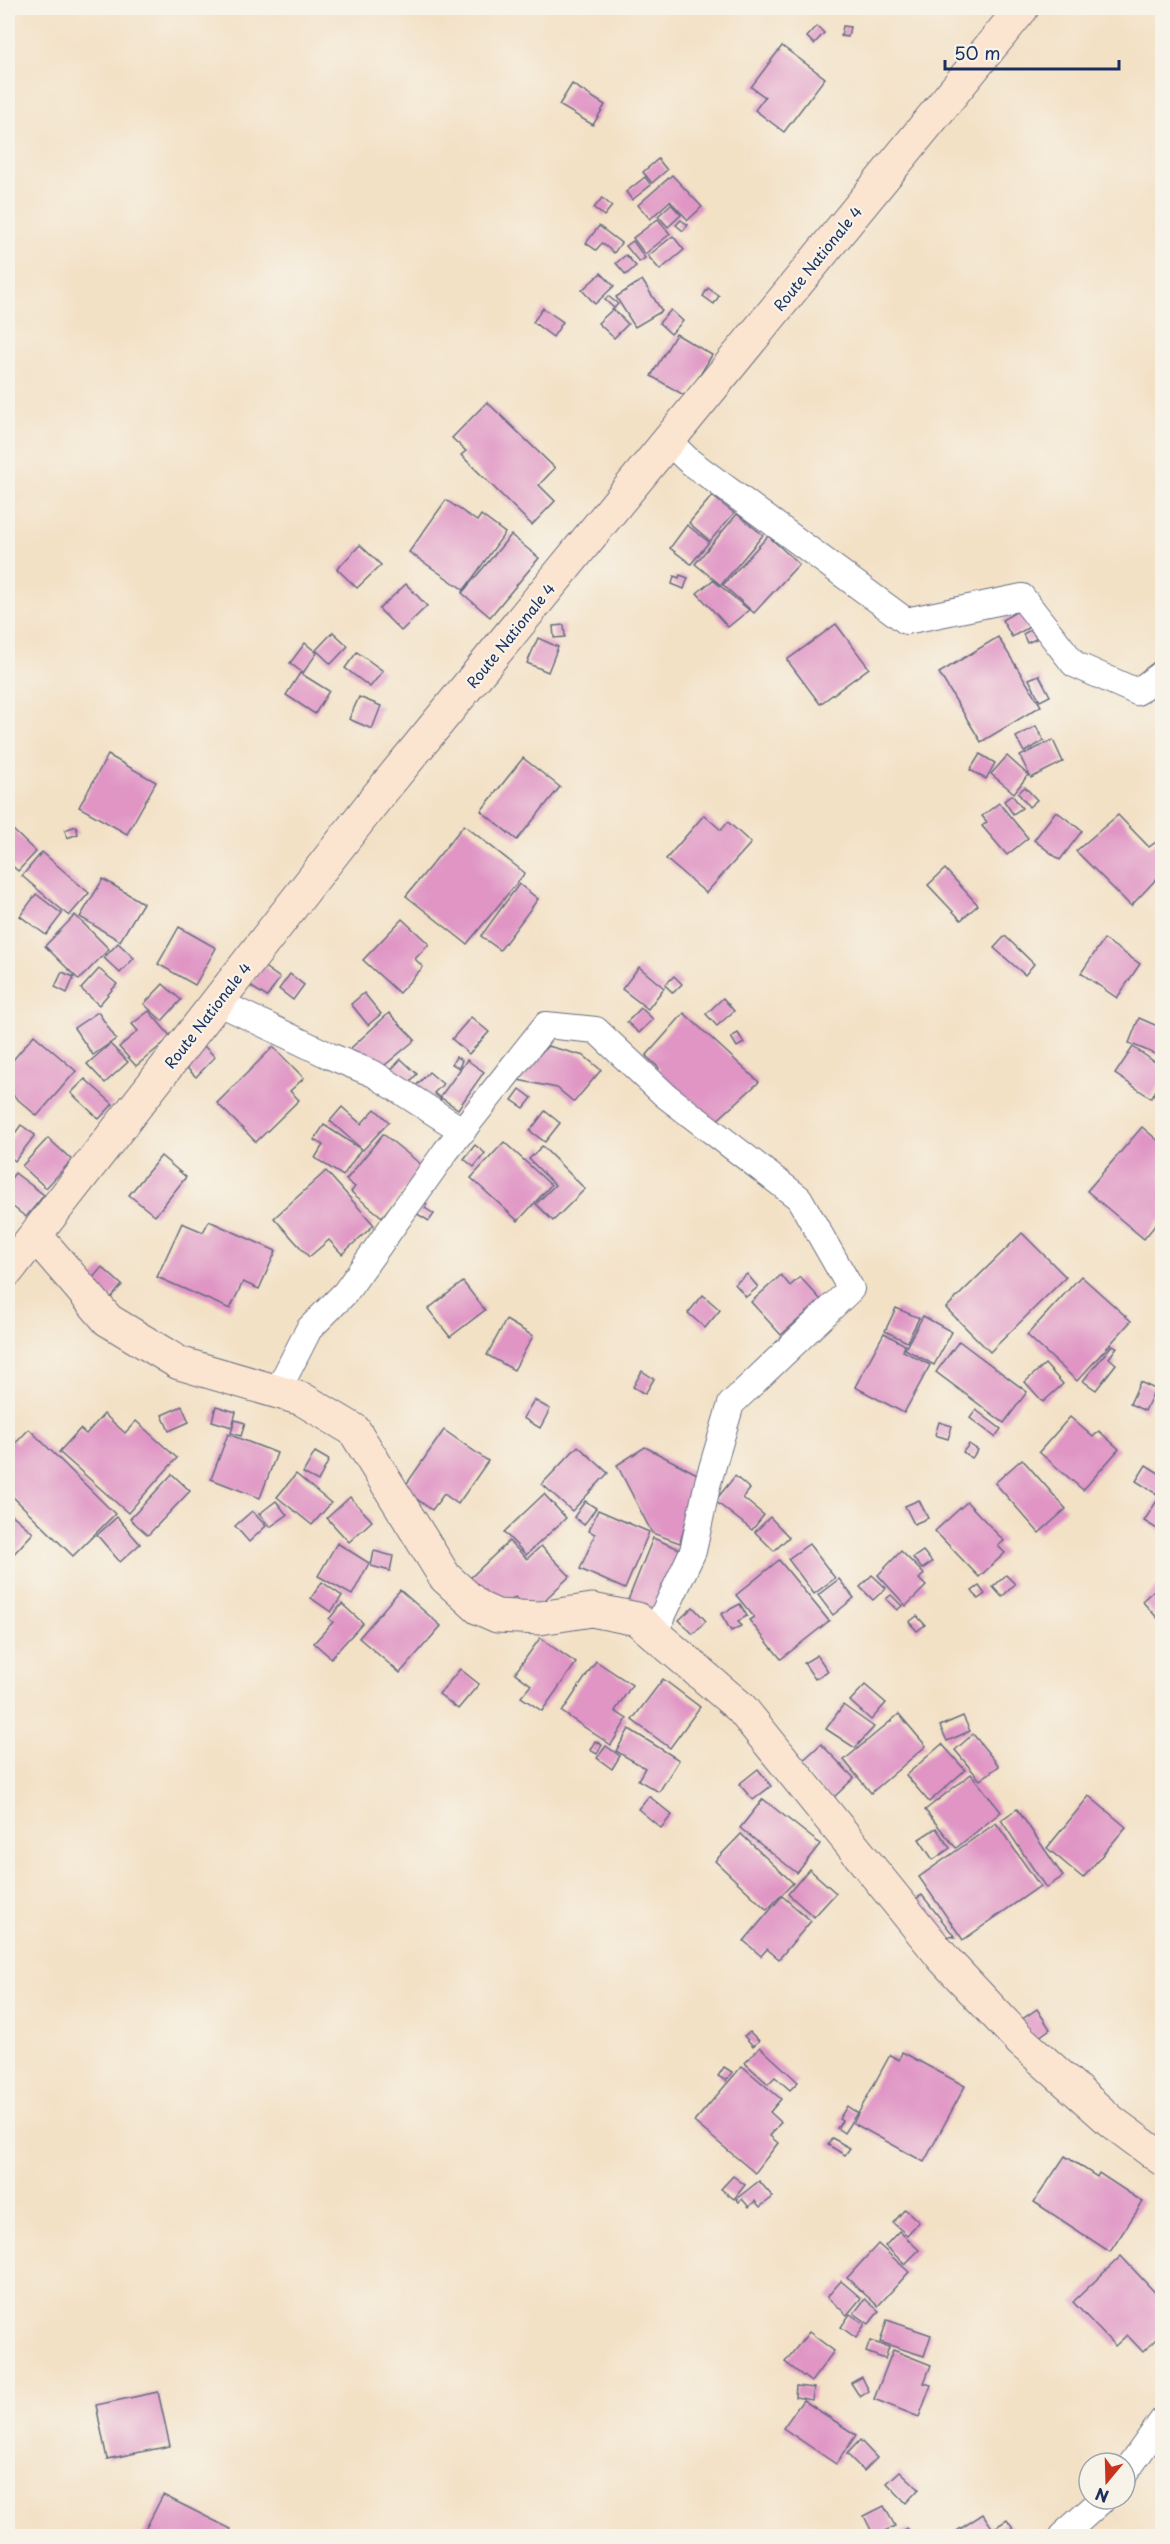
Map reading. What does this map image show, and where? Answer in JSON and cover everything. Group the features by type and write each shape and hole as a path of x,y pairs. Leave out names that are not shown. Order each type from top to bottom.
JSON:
{"main road":[{"name":"Route Nationale 4","path":"8,1270 377,797 1022,8"},
{"path":"36,1236 108,1320 179,1363 302,1399 354,1430 445,1577 479,1608 497,1616 540,1618 592,1610 637,1619 741,1708 944,1959 1021,2041 1112,2122 1162,2159"}],"street":[{"path":"668,441 689,461 906,621 1022,597 1074,664 1137,692 1162,674"},
{"path":"218,1002 330,1056 374,1074 463,1131"},
{"path":"277,1392 309,1329 345,1293 463,1131 546,1025 596,1030 665,1095 800,1198 851,1289 731,1404 708,1482 693,1551 654,1634"},
{"path":"1137,2456 1162,2421"},
{"path":"1062,2536 1090,2511"}],"building":[{"path":"817,26 824,33 814,44 807,37"},
{"path":"843,26 850,27 848,37 841,36"},
{"path":"782,46 825,78 784,132 755,110 765,97 751,87"},
{"path":"572,84 605,105 593,125 559,105"},
{"path":"658,159 667,170 652,183 643,172"},
{"path":"672,175 702,207 688,220 670,201 650,219 638,205"},
{"path":"645,177 651,185 632,200 626,192"},
{"path":"602,198 612,206 604,216 594,208"},
{"path":"671,204 681,215 668,227 658,216"},
{"path":"658,219 670,234 645,254 633,238"},
{"path":"681,220 688,225 683,231 676,225"},
{"path":"599,226 621,243 614,253 602,243 596,250 586,243"},
{"path":"673,236 684,250 660,270 648,256"},
{"path":"633,241 645,258 639,262 626,246"},
{"path":"626,255 636,266 626,275 616,263"},
{"path":"601,273 614,286 595,304 582,290"},
{"path":"642,280 662,311 635,327 616,297"},
{"path":"708,288 719,296 714,304 703,296"},
{"path":"608,296 618,304 614,308 605,300"},
{"path":"543,308 563,322 553,337 533,322"},
{"path":"613,309 628,324 614,338 598,323"},
{"path":"671,310 683,321 671,334 659,323"},
{"path":"676,334 712,355 687,397 651,376"},
{"path":"487,402 555,468 539,485 555,501 532,525 461,455 466,451 452,438"},
{"path":"712,496 734,513 710,541 689,523"},
{"path":"446,500 477,521 481,515 505,533 464,590 409,552"},
{"path":"737,514 763,535 721,585 695,564"},
{"path":"687,525 709,542 691,564 670,548"},
{"path":"511,535 539,558 490,617 462,593"},
{"path":"768,536 799,564 754,613 723,585"},
{"path":"360,545 381,565 357,588 337,569"},
{"path":"680,575 688,578 684,589 672,584 674,576 679,578"},
{"path":"713,580 749,610 728,627 697,593"},
{"path":"406,584 427,606 401,631 379,609"},
{"path":"1021,609 1031,626 1012,637 1002,620"},
{"path":"836,624 869,668 820,704 787,660"},
{"path":"564,625 565,637 554,638 553,626"},
{"path":"1032,629 1036,639 1027,643 1023,634"},
{"path":"333,632 348,646 331,664 316,650"},
{"path":"998,637 1041,706 981,742 939,673"},
{"path":"538,638 558,647 548,672 527,663"},
{"path":"305,643 317,653 303,673 290,663"},
{"path":"357,652 383,671 370,687 345,668"},
{"path":"300,673 329,691 315,714 286,695"},
{"path":"1039,675 1050,696 1040,701 1029,679"},
{"path":"359,697 381,706 372,729 349,719"},
{"path":"1036,726 1044,741 1024,752 1016,737"},
{"path":"1053,740 1063,762 1031,778 1020,756"},
{"path":"980,754 995,763 986,779 970,770"},
{"path":"108,755 156,782 127,834 79,807"},
{"path":"1007,756 1028,775 1014,793 991,774"},
{"path":"523,758 560,787 517,840 481,811"},
{"path":"1025,787 1037,800 1029,807 1018,793"},
{"path":"1012,795 1022,808 1013,814 1004,801"},
{"path":"999,803 1028,838 1007,855 982,826 987,822 982,816"},
{"path":"1056,811 1082,831 1060,860 1034,840"},
{"path":"704,815 721,830 728,822 751,843 706,893 666,859"},
{"path":"1118,815 1149,847 1156,842 1162,848 1162,873 1131,906 1076,851"},
{"path":"464,825 525,873 467,944 406,896"},
{"path":"76,826 78,834 67,838 65,830"},
{"path":"11,828 36,852 18,871 8,862 8,832"},
{"path":"42,852 89,893 69,916 22,876"},
{"path":"945,869 978,905 961,920 928,885"},
{"path":"103,879 143,903 120,941 80,917"},
{"path":"519,884 538,899 500,950 481,936"},
{"path":"36,894 62,914 46,935 20,916"},
{"path":"75,915 109,949 79,980 45,946"},
{"path":"402,919 429,944 415,959 423,967 399,993 363,960"},
{"path":"179,927 216,948 195,985 158,964"},
{"path":"1005,936 1034,964 1025,975 994,948"},
{"path":"1104,939 1140,964 1117,998 1081,973"},
{"path":"118,943 134,958 120,973 104,958"},
{"path":"263,966 280,978 267,997 250,986"},
{"path":"639,967 664,988 648,1009 622,989"},
{"path":"99,969 117,984 99,1005 81,989"},
{"path":"62,972 74,977 67,993 55,987"},
{"path":"290,974 304,985 293,1000 279,989"},
{"path":"674,976 682,984 673,993 665,985"},
{"path":"163,984 181,1000 162,1021 144,1004"},
{"path":"364,993 381,1014 368,1025 351,1004"},
{"path":"723,998 734,1011 717,1026 706,1014"},
{"path":"641,1008 653,1019 639,1033 627,1022"},
{"path":"149,1011 171,1037 136,1066 119,1047 138,1031 132,1024"},
{"path":"98,1012 116,1039 93,1055 74,1028"},
{"path":"389,1013 415,1040 379,1070 350,1049"},
{"path":"684,1013 759,1082 713,1124 656,1078 659,1068 646,1056"},
{"path":"471,1017 489,1032 469,1054 452,1039"},
{"path":"1139,1018 1162,1028 1162,1057 1129,1043"},
{"path":"738,1033 744,1043 737,1047 731,1037"},
{"path":"34,1035 76,1071 37,1116 8,1091 8,1066"},
{"path":"110,1044 128,1062 105,1083 87,1064"},
{"path":"202,1044 215,1057 196,1077 183,1064"},
{"path":"548,1046 584,1056 601,1070 574,1102 557,1088 513,1079"},
{"path":"273,1047 304,1078 290,1091 299,1100 256,1142 217,1103"},
{"path":"1133,1047 1162,1067 1162,1081 1151,1098 1115,1074"},
{"path":"456,1057 462,1060 459,1068 452,1064"},
{"path":"401,1059 417,1074 406,1086 388,1073"},
{"path":"467,1060 484,1072 458,1109 440,1097"},
{"path":"429,1072 443,1084 434,1093 441,1099 436,1104 415,1087"},
{"path":"85,1079 113,1104 99,1119 71,1093"},
{"path":"520,1089 532,1098 524,1108 512,1100"},
{"path":"342,1107 361,1124 375,1109 389,1122 363,1150 330,1121"},
{"path":"545,1111 560,1123 545,1142 530,1131"},
{"path":"21,1125 35,1135 15,1161 8,1155 8,1143"},
{"path":"324,1125 361,1149 343,1176 315,1158 323,1145 314,1140"},
{"path":"1142,1127 1162,1144 1162,1217 1144,1239 1087,1191"},
{"path":"383,1134 423,1166 382,1217 351,1192 355,1187 346,1180"},
{"path":"48,1138 72,1160 46,1188 22,1166"},
{"path":"504,1142 551,1185 518,1221 471,1178"},
{"path":"475,1145 485,1153 474,1167 464,1159"},
{"path":"542,1146 585,1189 553,1221 536,1204 555,1185 529,1159"},
{"path":"161,1156 186,1177 155,1216 129,1195"},
{"path":"326,1171 374,1225 342,1254 329,1240 309,1257 274,1218"},
{"path":"15,1173 44,1195 26,1217 8,1203 8,1182"},
{"path":"418,1198 427,1204 425,1208 434,1214 429,1221 409,1209"},
{"path":"209,1221 276,1251 259,1289 243,1282 230,1309 157,1277 182,1223 203,1232"},
{"path":"1022,1233 1066,1277 990,1352 946,1308"},
{"path":"102,1267 122,1285 110,1299 90,1281"},
{"path":"747,1274 758,1287 746,1297 735,1284"},
{"path":"781,1275 790,1286 800,1277 821,1300 781,1335 751,1302"},
{"path":"1081,1276 1131,1321 1077,1381 1027,1335"},
{"path":"463,1282 485,1310 450,1337 428,1309"},
{"path":"703,1295 720,1310 705,1328 688,1313"},
{"path":"896,1308 919,1318 907,1342 885,1331"},
{"path":"923,1316 952,1332 934,1365 905,1349"},
{"path":"506,1320 533,1336 514,1370 487,1355"},
{"path":"884,1333 905,1345 903,1351 930,1365 904,1413 855,1387"},
{"path":"959,1341 1027,1392 1004,1423 936,1372"},
{"path":"1112,1345 1117,1347 1109,1358 1116,1364 1096,1390 1083,1381"},
{"path":"1045,1364 1063,1384 1043,1402 1025,1382"},
{"path":"642,1371 654,1379 645,1394 633,1387"},
{"path":"1140,1382 1155,1389 1145,1411 1130,1404"},
{"path":"534,1400 550,1409 540,1428 523,1418"},
{"path":"182,1406 189,1422 169,1431 162,1415"},
{"path":"216,1406 236,1412 232,1427 212,1421"},
{"path":"976,1410 1001,1429 995,1437 970,1418"},
{"path":"104,1414 125,1433 136,1421 177,1458 128,1513 59,1452 80,1429 86,1434"},
{"path":"1070,1417 1093,1437 1099,1431 1119,1449 1083,1490 1039,1452"},
{"path":"235,1420 245,1423 241,1436 231,1433"},
{"path":"939,1422 952,1426 948,1439 935,1435"},
{"path":"29,1429 115,1514 73,1556 8,1492 8,1434 16,1443"},
{"path":"444,1430 488,1461 458,1504 444,1494 432,1510 403,1489"},
{"path":"228,1434 277,1453 260,1498 211,1479"},
{"path":"969,1444 978,1450 972,1458 963,1452"},
{"path":"578,1446 608,1473 572,1511 542,1484"},
{"path":"645,1447 699,1475 680,1543 652,1533 617,1465"},
{"path":"315,1452 329,1460 318,1481 303,1473"},
{"path":"1022,1459 1066,1509 1039,1533 995,1483"},
{"path":"1146,1465 1162,1475 1162,1532 1144,1521 1160,1496 1136,1481"},
{"path":"172,1474 190,1491 148,1535 130,1519"},
{"path":"296,1474 331,1503 312,1525 277,1497"},
{"path":"735,1476 750,1489 743,1498 764,1515 752,1530 715,1501"},
{"path":"544,1494 566,1518 526,1555 504,1532"},
{"path":"350,1497 372,1521 349,1542 327,1518"},
{"path":"919,1500 928,1518 914,1524 905,1506"},
{"path":"276,1501 287,1515 270,1527 259,1514"},
{"path":"585,1501 596,1508 584,1525 574,1517"},
{"path":"967,1502 1004,1541 998,1546 1005,1553 979,1577 935,1531"},
{"path":"598,1510 649,1532 625,1589 580,1569 595,1534 589,1531"},
{"path":"8,1511 33,1533 10,1558 8,1556"},
{"path":"252,1511 266,1526 249,1542 235,1526"},
{"path":"117,1517 140,1544 120,1562 97,1535"},
{"path":"770,1517 789,1537 774,1551 755,1532"},
{"path":"653,1538 684,1551 658,1612 628,1600"},
{"path":"509,1541 527,1559 541,1546 570,1576 531,1613 515,1597 498,1612 466,1582"},
{"path":"337,1543 369,1563 352,1595 318,1576"},
{"path":"809,1544 835,1578 814,1594 788,1559"},
{"path":"374,1551 393,1556 390,1571 371,1566"},
{"path":"901,1551 924,1574 919,1579 926,1586 906,1606 878,1575"},
{"path":"923,1551 932,1562 922,1569 913,1558"},
{"path":"779,1560 829,1621 781,1659 749,1620 754,1617 736,1595"},
{"path":"872,1575 886,1588 873,1600 860,1587"},
{"path":"1006,1575 1015,1584 1002,1597 993,1587"},
{"path":"839,1579 854,1598 833,1615 818,1595"},
{"path":"322,1582 342,1596 331,1612 311,1598"},
{"path":"1162,1583 1162,1623 1142,1601"},
{"path":"979,1586 985,1594 978,1599 972,1591"},
{"path":"400,1590 441,1626 400,1673 359,1638"},
{"path":"891,1595 902,1606 897,1610 886,1599"},
{"path":"342,1604 363,1623 331,1658 314,1643 333,1622 329,1619"},
{"path":"740,1604 747,1616 738,1621 741,1626 731,1631 721,1614"},
{"path":"693,1607 706,1621 693,1634 679,1620"},
{"path":"917,1616 925,1625 917,1631 909,1622"},
{"path":"540,1638 576,1663 542,1711 521,1697 531,1685 515,1673"},
{"path":"817,1655 828,1671 815,1679 804,1663"},
{"path":"596,1661 632,1685 615,1711 627,1719 611,1745 562,1712"},
{"path":"460,1669 479,1684 458,1709 439,1694"},
{"path":"663,1679 700,1707 670,1748 632,1720"},
{"path":"865,1685 886,1703 871,1720 850,1701"},
{"path":"843,1705 874,1727 855,1748 826,1729"},
{"path":"899,1714 926,1746 871,1793 844,1760"},
{"path":"963,1716 970,1731 947,1741 940,1726"},
{"path":"629,1729 679,1760 659,1792 638,1780 645,1768 616,1751"},
{"path":"973,1734 999,1766 980,1780 955,1750"},
{"path":"595,1741 602,1745 597,1754 590,1750"},
{"path":"821,1744 854,1778 831,1800 798,1765"},
{"path":"942,1744 965,1770 929,1802 906,1775"},
{"path":"606,1746 620,1756 612,1769 597,1758"},
{"path":"758,1769 771,1786 753,1800 739,1784"},
{"path":"971,1774 1001,1812 956,1848 925,1810"},
{"path":"649,1796 672,1815 661,1828 638,1809"},
{"path":"1089,1796 1126,1827 1083,1878 1047,1848"},
{"path":"763,1799 820,1844 797,1873 740,1828"},
{"path":"1017,1809 1063,1876 1046,1888 1001,1820"},
{"path":"996,1823 1040,1886 963,1940 919,1877"},
{"path":"936,1828 950,1848 933,1860 919,1839"},
{"path":"741,1834 793,1883 767,1910 715,1861"},
{"path":"809,1869 836,1893 814,1917 788,1894"},
{"path":"922,1895 955,1937 946,1936 907,1904"},
{"path":"782,1896 811,1921 779,1959 767,1949 761,1956 744,1941"},
{"path":"1037,2009 1050,2029 1035,2040 1021,2020"},
{"path":"750,2032 759,2041 753,2046 744,2036"},
{"path":"760,2047 798,2082 790,2090 775,2077 768,2084 745,2063"},
{"path":"902,2052 965,2086 924,2162 853,2123 890,2055 899,2060"},
{"path":"742,2066 781,2099 770,2112 781,2122 770,2136 778,2143 755,2173 694,2122"},
{"path":"724,2067 732,2072 726,2081 718,2076"},
{"path":"847,2106 857,2113 844,2133 837,2128 842,2121 839,2119"},
{"path":"832,2138 850,2148 845,2155 828,2145"},
{"path":"1065,2156 1097,2177 1099,2173 1143,2202 1110,2252 1034,2202"},
{"path":"733,2176 745,2185 734,2199 721,2189"},
{"path":"759,2181 773,2197 760,2207 755,2201 749,2207 742,2199 739,2202 736,2199"},
{"path":"905,2209 919,2222 907,2235 893,2223"},
{"path":"899,2231 919,2250 905,2264 885,2246"},
{"path":"878,2244 909,2272 878,2306 847,2278"},
{"path":"1121,2256 1162,2300 1162,2333 1143,2352 1127,2335 1115,2346 1073,2302"},
{"path":"841,2281 861,2298 847,2315 827,2297"},
{"path":"865,2299 879,2311 869,2324 854,2313"},
{"path":"850,2314 865,2324 856,2338 841,2327"},
{"path":"887,2320 931,2335 924,2356 880,2342"},
{"path":"809,2332 834,2351 811,2382 785,2362"},
{"path":"870,2341 889,2347 885,2359 866,2352"},
{"path":"893,2350 931,2365 924,2383 931,2385 919,2417 874,2399"},
{"path":"862,2377 869,2391 860,2397 851,2383"},
{"path":"796,2386 814,2388 812,2400 795,2397"},
{"path":"158,2392 170,2446 107,2459 96,2405"},
{"path":"803,2400 856,2435 836,2464 783,2428"},
{"path":"860,2440 877,2458 864,2471 847,2454"},
{"path":"900,2471 919,2489 906,2503 887,2483"},
{"path":"163,2495 231,2529 227,2536 142,2536"},
{"path":"884,2506 895,2526 874,2536 864,2516"},
{"path":"983,2514 993,2529 1007,2520 1018,2536 949,2536"},
{"path":"907,2528 915,2536 897,2536"}]}
